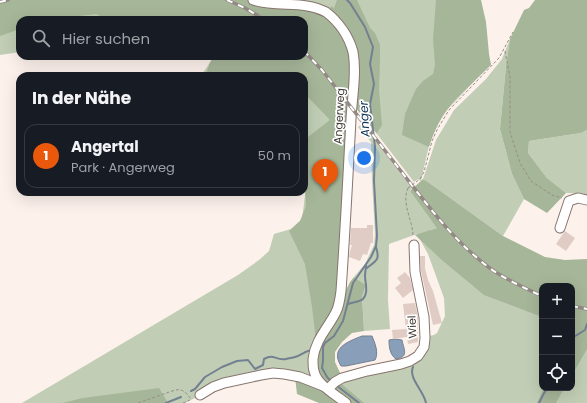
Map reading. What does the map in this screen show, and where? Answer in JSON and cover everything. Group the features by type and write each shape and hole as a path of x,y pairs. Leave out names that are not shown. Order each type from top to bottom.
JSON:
{"street":[{"name":"Angerweg","path":"253,0 268,3 303,3 317,7 327,13 336,21 346,34 351,46 355,66 351,108 341,291 336,312 316,345 313,364 314,371"},
{"path":"560,228 569,201 578,198 587,200"},
{"name":"Wiel","path":"329,386 342,378 361,372 410,361 418,356 424,347 424,317 415,272 414,244"},
{"path":"300,377 314,371 317,378 329,386 346,403"},
{"path":"200,395 219,385 273,373 300,377 329,386"}],"path":[{"path":"414,244 406,201 406,193 408,188 420,179 424,172 432,141 449,110 500,58 513,32"},
{"path":"505,50 510,77 510,132 520,163 531,181 552,195 569,201"},
{"path":"138,403 181,389 191,399"},
{"path":"183,403 200,395"}],"green space":[{"path":"0,0 480,0 486,25 487,56 491,64 441,116 430,141 421,181 418,179 414,182 377,134 380,129 353,97 323,325 339,377 410,360 420,351 424,337 437,333 445,316 444,298 428,254 417,234 389,244 388,300 390,329 364,331 362,295 366,285 354,277 365,264 374,245 375,233 371,142 358,127 362,124 412,188 410,191 438,228 430,230 539,307 539,391 575,391 575,318 587,320 587,403 322,403 314,377 261,375 201,395 185,403 22,403 238,275 269,251 274,234 291,229 302,219 305,196 308,196 308,72 204,72 209,64 208,68 272,60 308,60 308,16 16,16 16,53 0,55"},
{"path":"0,0 250,0 329,12 331,6 334,8 337,0 357,0 380,45 379,90 382,125 377,134 351,102 345,292 354,277 366,285 362,296 364,331 352,333 342,342 335,352 335,362 341,375 326,386 318,378 315,353 315,332 305,264 289,231 300,221 306,206 306,196 308,196 308,137 330,120 308,97 308,72 207,72 212,60 308,60 308,16 100,16 97,14 79,16 16,16 16,30 0,36"},
{"path":"436,0 481,0 486,22 491,65 447,110 436,128 429,147 402,135 405,114 416,89 423,81 433,74 435,65 433,39"},
{"path":"535,0 587,0 587,130 581,133 529,141 528,153 547,178 566,193 547,213 524,199 512,174 500,129 510,39 524,10 529,8"},
{"path":"510,39 500,129 512,174 524,199 503,236 423,179 436,140 454,110 486,79 502,59"},
{"path":"587,130 587,194 566,193 547,178 528,153 529,141 581,133"},
{"path":"423,179 503,236 545,257 565,260 587,259 587,349 575,370 575,283 539,283 539,316 484,295 443,261 415,235 437,228 410,191"},
{"path":"295,377 324,389 338,381 364,403 319,403 297,394"},
{"path":"159,388 168,403 62,403 83,398"},
{"path":"543,391 562,391 556,403 537,403"}],"water":[{"path":"362,336 372,336 377,351 375,360 341,366 338,360 339,350 346,343"},
{"path":"389,340 402,340 405,352 403,357 396,359 391,353 389,343"}],"building":[{"path":"367,225 373,225 373,243 371,243 367,255 363,254 360,261 349,257 352,245 350,245 351,228 367,228"},
{"path":"565,231 575,238 566,251 556,244"},
{"path":"420,256 425,256 425,268 428,280 433,291 442,323 433,325 421,271"},
{"path":"405,272 410,278 413,290 403,298 395,288 401,283 397,278"},
{"path":"415,303 418,318 418,342 408,344 407,337 393,339 392,330 406,329 403,304"}],"waterway":[{"name":"Anger","path":"331,381 322,368 323,347 325,343 334,336 343,321 353,283 371,257 376,246 377,236 374,181 375,147 370,104 374,84 370,64 373,47 365,27 347,0"},
{"name":"Anger","path":"367,268 378,257 376,247"},
{"name":"Anger","path":"348,304 362,300 365,296 366,265"},
{"name":"Anger","path":"575,336 585,330 587,324"},
{"path":"191,391 195,389 205,377 222,367 237,361 248,360 255,369 263,365 264,359 268,357 286,359 313,350"},
{"path":"413,367 412,371 414,380 425,398 426,403"},
{"name":"Anger","path":"336,385 359,403"},
{"name":"Anger","path":"539,403 545,391"},
{"path":"166,403 181,397"}],"railway":[{"path":"0,2 8,0"},
{"path":"227,0 258,16"},
{"path":"308,55 322,70 452,234 491,269 516,284 539,295"},
{"path":"575,307 587,309"}],"place":[{"name":"Angertal","path":"325,192"}]}
